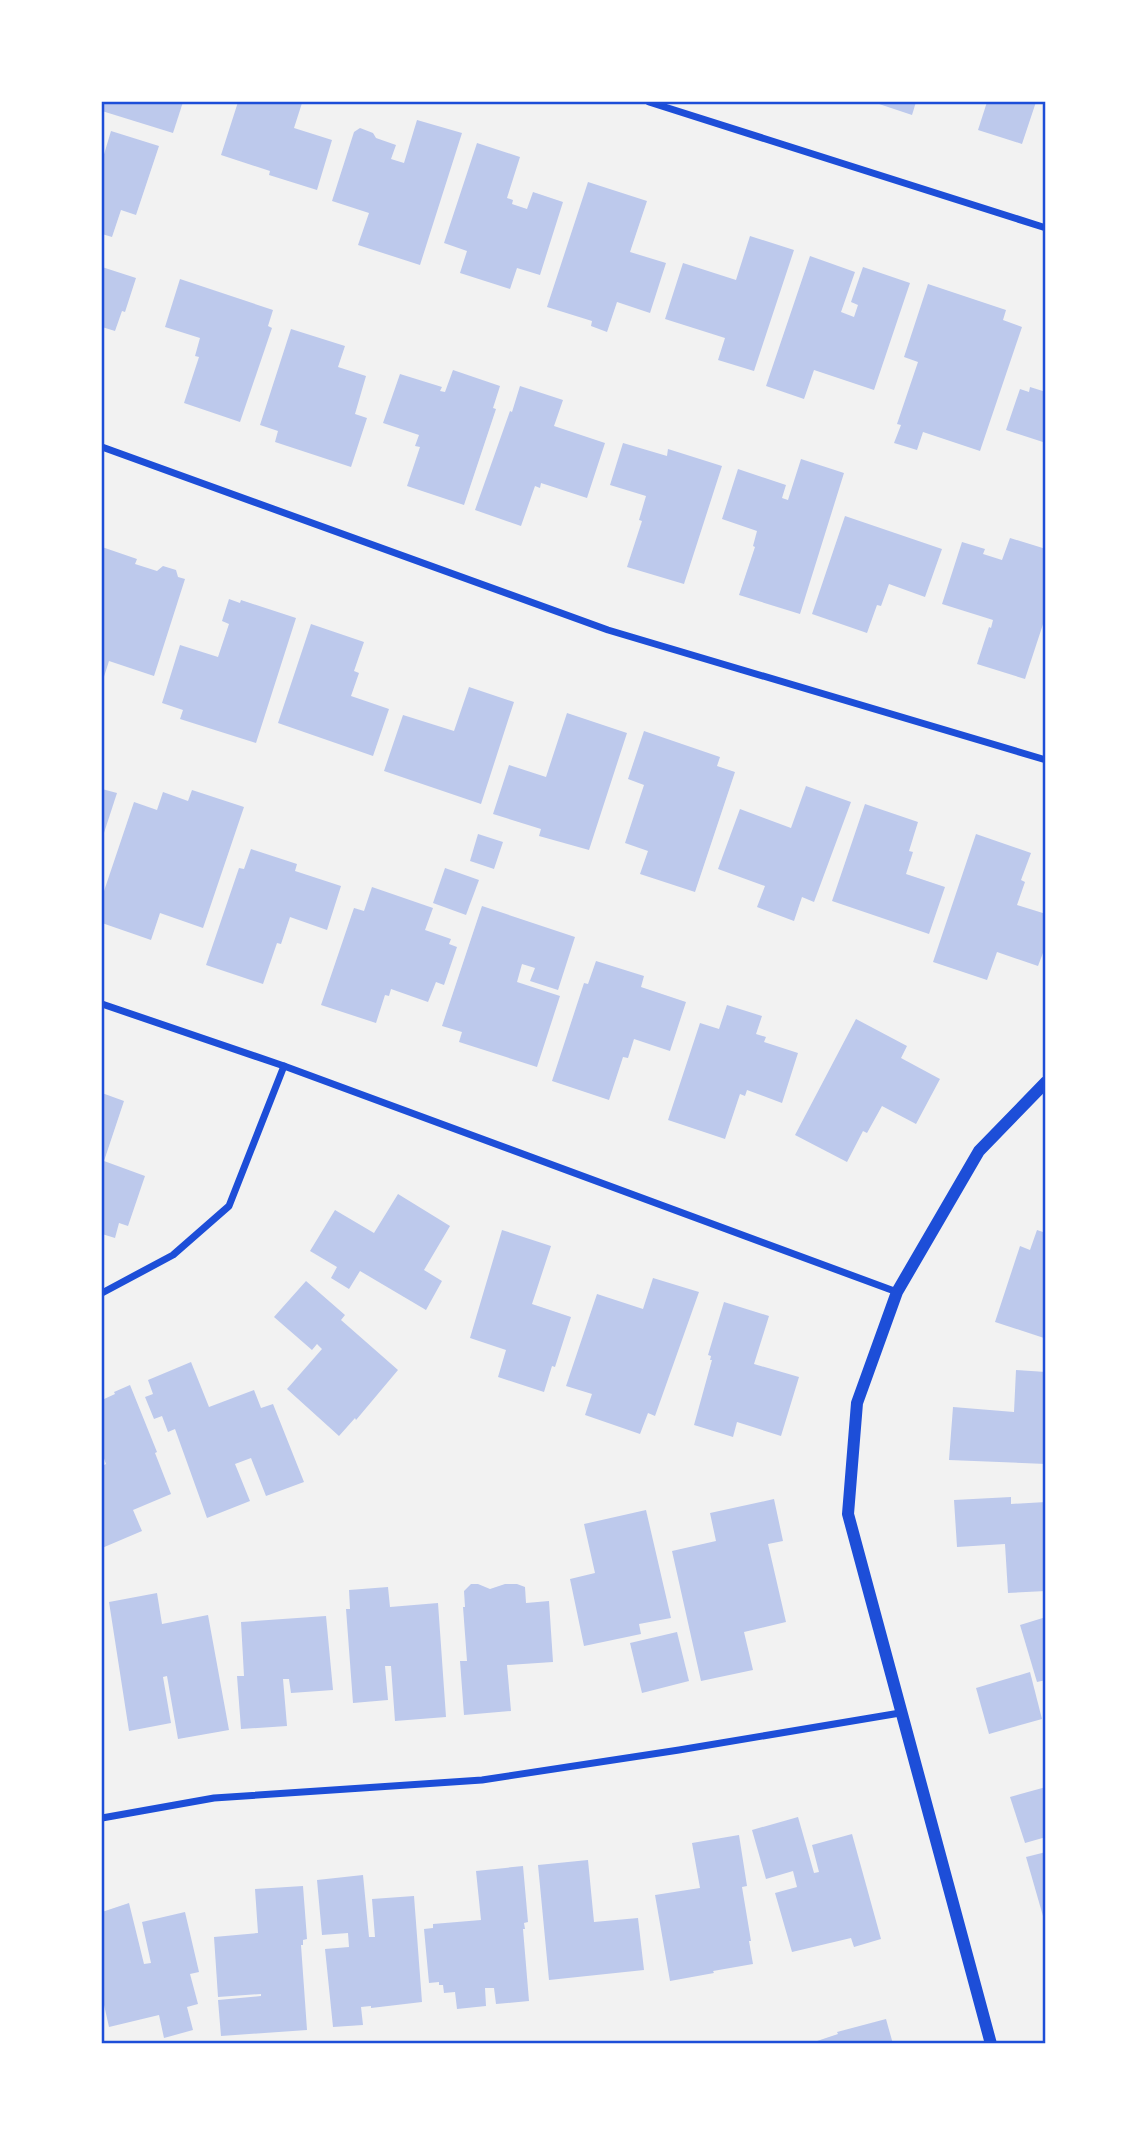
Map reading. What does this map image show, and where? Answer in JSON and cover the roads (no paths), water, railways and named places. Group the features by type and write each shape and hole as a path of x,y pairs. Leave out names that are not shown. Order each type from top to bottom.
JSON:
{"street":[{"path":"649,102 1045,228"},
{"path":"102,447 608,629 1045,760"},
{"path":"102,1004 284,1066 898,1292"},
{"path":"102,1293 173,1255 229,1206 284,1066"},
{"path":"990,2043 848,1514 858,1403 898,1292 979,1151 1045,1082"},
{"path":"102,1818 214,1798 482,1780 901,1713"}]}
